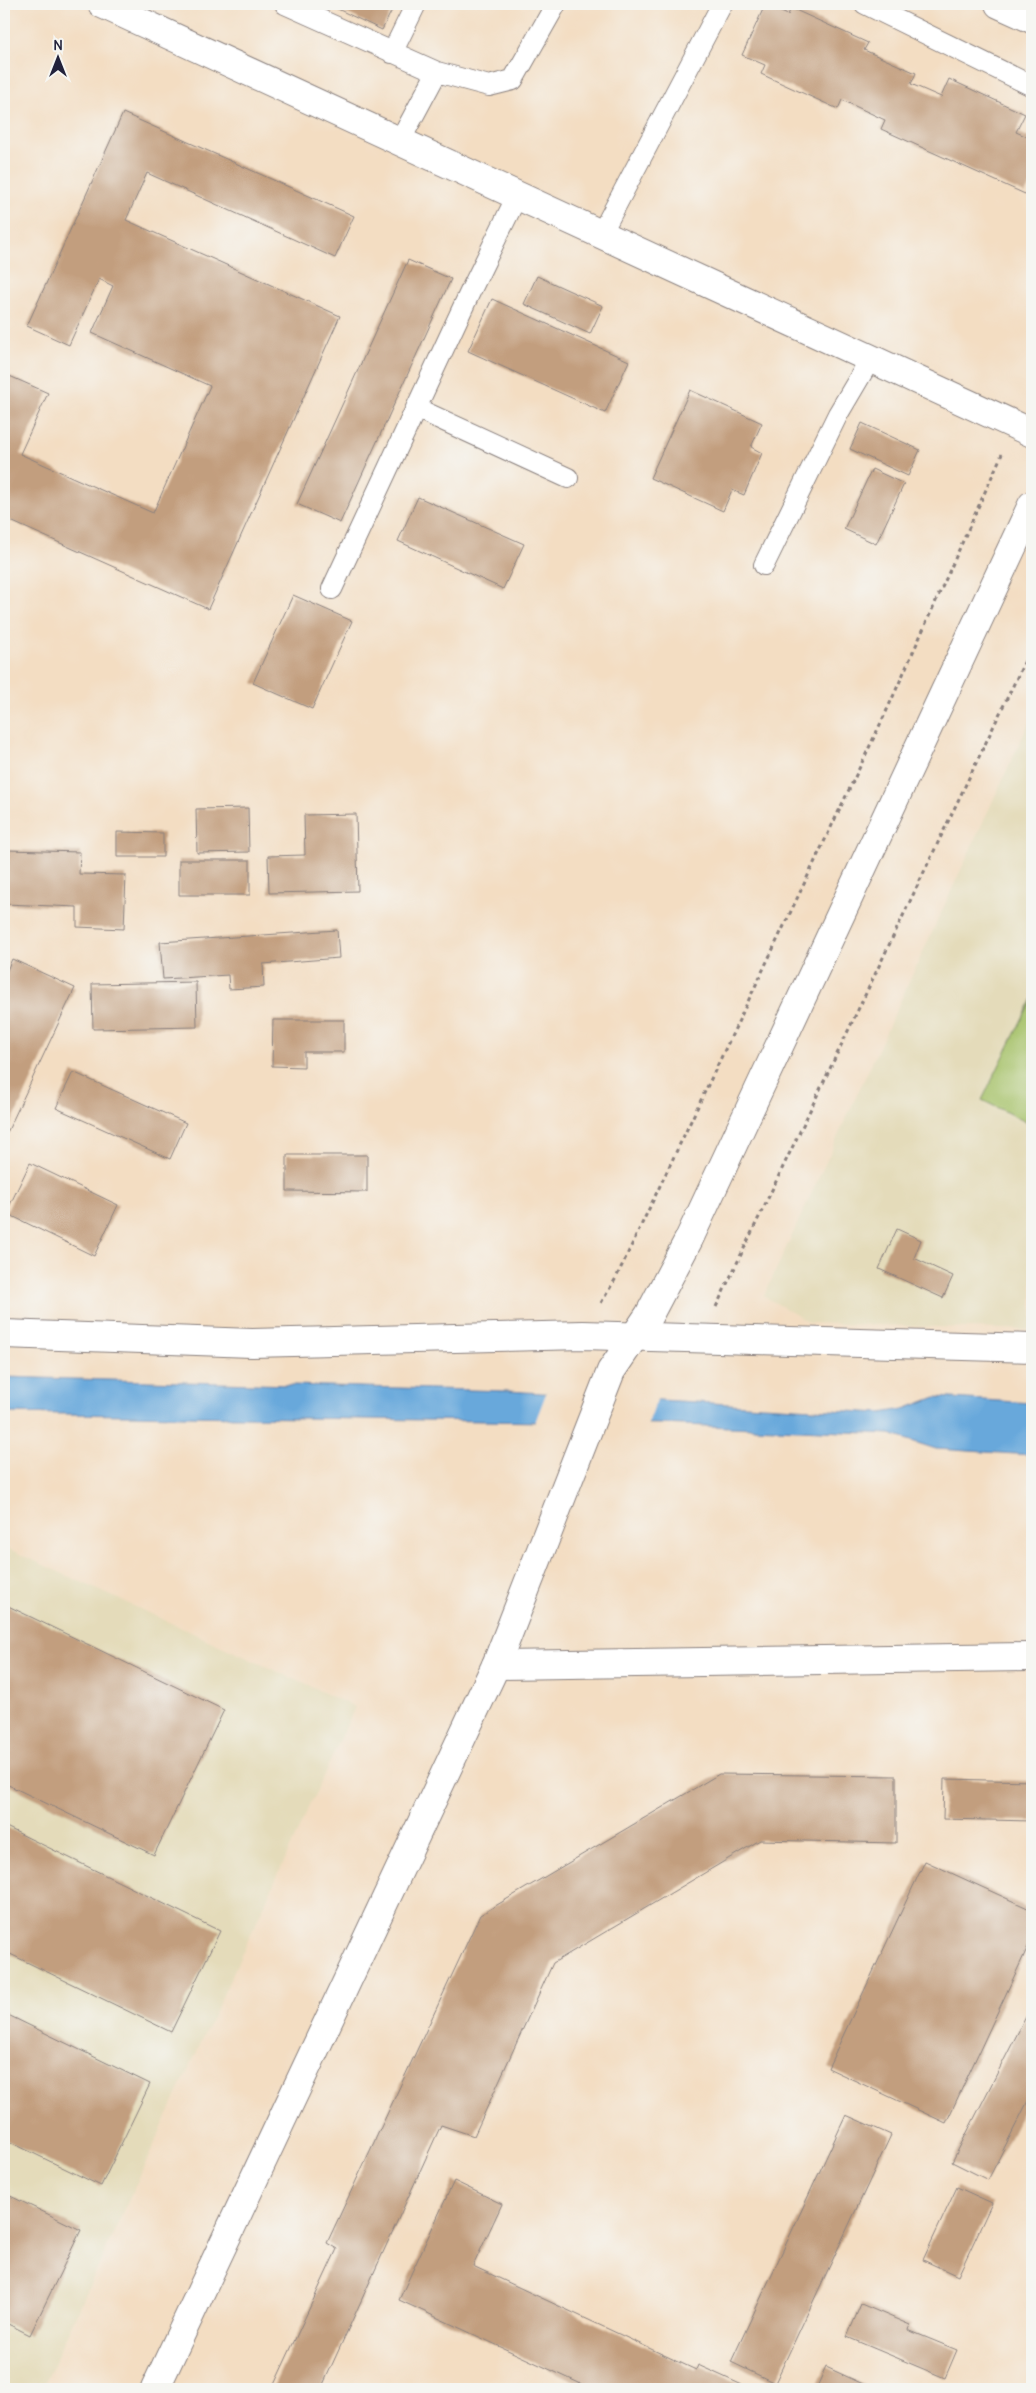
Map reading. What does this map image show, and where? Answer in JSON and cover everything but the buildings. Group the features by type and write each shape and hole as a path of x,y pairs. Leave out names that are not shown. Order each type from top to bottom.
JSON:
{"street":[{"path":"102,4 1024,429"},
{"path":"999,4 1032,19"},
{"path":"155,2389 496,1665 590,1429 611,1371 649,1315 689,1239 1032,506"},
{"path":"4,1334 252,1343 583,1335 1032,1348"},
{"path":"496,1665 1032,1657"}],"lane":[{"path":"285,4 437,72 489,86 514,80 556,4"},
{"path":"392,53 416,4"},
{"path":"601,234 722,4"},
{"path":"865,4 1032,86"},
{"path":"400,141 437,72"},
{"path":"332,589 517,196"},
{"path":"764,564 838,414 870,358"},
{"path":"416,408 568,478"}],"path":[{"path":"583,1335 616,1278 887,710 1024,429"},
{"path":"702,1337 1032,646"}],"shaded area":[{"path":"1032,716 1032,1330 810,1323 764,1296"},
{"path":"4,1547 355,1707 42,2389 4,2389"}],"green space":[{"path":"1032,999 1032,1125 982,1100"}],"water":[{"path":"4,1377 508,1391 881,1413 904,1409 936,1397 1032,1403 1032,1455 936,1449 890,1434 661,1424 4,1413"}],"pier":[{"path":"547,1391 658,1397 647,1426 534,1425"}]}
